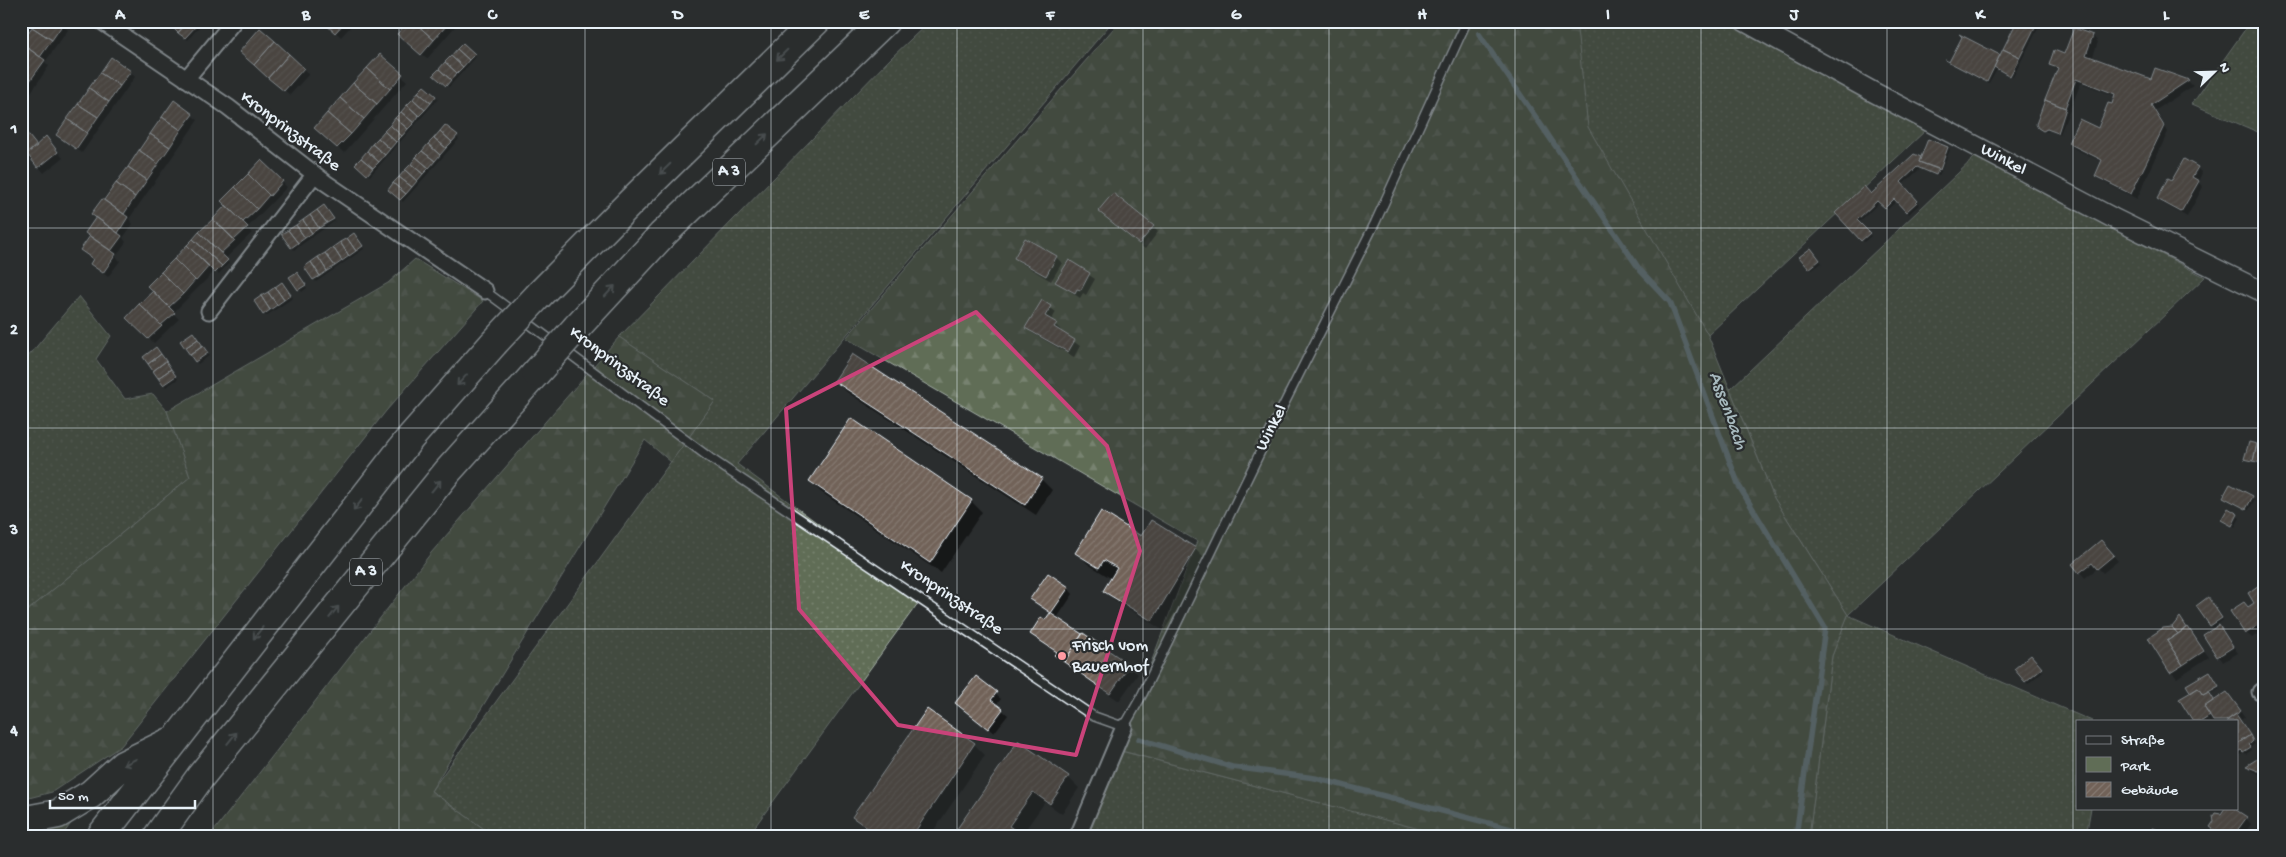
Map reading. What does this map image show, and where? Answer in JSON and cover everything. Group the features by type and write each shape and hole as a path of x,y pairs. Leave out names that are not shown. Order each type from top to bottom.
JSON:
{"highway":[{"name":"A 3","path":"101,836 411,436 539,295 816,21"},
{"name":"A 3","path":"158,836 202,776 448,471 577,326 662,235 885,21"},
{"path":"21,821 58,814 91,794 123,765 174,740"},
{"path":"172,836 202,776"}],"street":[{"name":"Kronprinzstraße","path":"102,21 265,135 314,175 485,291"},
{"path":"186,79 234,21"},
{"name":"Winkel","path":"1744,21 1875,93 2194,259 2265,293"},
{"path":"209,311 314,175"},
{"name":"Winkel","path":"1078,836 1124,727"}],"lane":[{"name":"Winkel","path":"1124,727 1141,697 1269,434 1375,223 1467,21"},
{"name":"Kronprinzstraße","path":"485,291 710,458 1093,716 1124,727"}],"highlighted area":[{"path":"976,312 1107,446 1140,551 1076,755 898,725 799,609 786,409"}],"green space":[{"path":"930,21 1113,21 737,464 921,599 748,836 494,836 431,791 715,401 619,337 891,58"},
{"path":"1120,21 1576,21 1588,127 1708,335 1774,498 1848,615 1832,656 1809,836 1446,836 1118,750 1197,541 846,338"},
{"path":"1575,21 1725,21 1926,130 1708,335 1587,129"},
{"path":"2251,21 2265,21 2265,135 2192,104"},
{"path":"1975,157 2205,277 1848,615 1774,498 1730,389"},
{"path":"415,259 483,301 386,411 121,746 52,792 21,800 21,616 190,477 167,411 388,283"},
{"path":"79,296 111,336 96,359 125,399 153,394 167,411 190,477 21,616 21,365"},
{"path":"619,337 715,401 671,462 645,440 431,791 494,836 210,836 431,553"},
{"path":"1848,615 2090,720 2076,720 2076,810 2091,810 2086,836 1809,836 1832,656"},
{"path":"1117,750 1448,836 1075,836"},
{"path":"74,819 62,836 21,836 37,834"}],"building":[{"path":"36,21 60,21 63,24 52,40 32,27"},
{"path":"177,21 188,21 178,33 172,27"},
{"path":"188,21 192,21 197,25 185,38 178,33"},
{"path":"322,21 346,21 335,33"},
{"path":"409,21 413,21 434,40 421,55 397,34"},
{"path":"413,21 442,21 447,25 434,40"},
{"path":"2017,21 2038,21 2020,57 2003,49"},
{"path":"32,27 52,40 40,57 21,43"},
{"path":"260,28 275,41 254,65 239,52"},
{"path":"2074,28 2093,35 2086,55 2151,79 2155,68 2189,80 2151,105 2164,126 2131,194 2095,176 2102,160 2068,143 2079,119 2098,128 2108,103 2112,104 2115,94 2076,79 2065,108 2045,100 2058,68 2049,65 2054,50 2064,54"},
{"path":"1959,34 2000,55 1987,82 1945,60 1949,62 1962,37"},
{"path":"275,41 289,54 268,78 254,65"},
{"path":"463,43 475,54 469,60 457,49"},
{"path":"25,46 45,60 24,89 21,87 21,52"},
{"path":"457,49 469,60 463,67 451,56"},
{"path":"2003,49 2020,57 2010,76 1994,67"},
{"path":"289,54 304,68 284,91 268,78"},
{"path":"380,54 403,74 390,89 367,68"},
{"path":"451,56 463,67 457,73 445,62"},
{"path":"111,57 131,71 120,86 100,73"},
{"path":"445,62 457,73 451,80 439,69"},
{"path":"367,68 390,89 377,104 353,83"},
{"path":"439,69 451,80 446,86 433,75"},
{"path":"100,73 120,86 109,102 89,88"},
{"path":"353,83 377,104 364,119 340,98"},
{"path":"424,86 436,96 431,103 418,92"},
{"path":"21,87 28,91 21,101"},
{"path":"89,88 109,102 98,117 78,104"},
{"path":"418,92 431,103 425,110 413,99"},
{"path":"340,98 364,119 351,134 327,113"},
{"path":"413,99 425,110 419,116 407,105"},
{"path":"174,100 193,114 181,130 162,117"},
{"path":"2045,100 2066,108 2058,133 2047,129 2043,131 2036,124"},
{"path":"78,104 98,117 87,133 67,119"},
{"path":"407,105 419,116 414,123 401,112"},
{"path":"401,112 414,123 408,129 395,118"},
{"path":"327,113 351,134 337,148 314,128"},
{"path":"162,117 181,130 170,147 150,134"},
{"path":"395,118 408,129 402,136 390,125"},
{"path":"67,119 87,133 76,149 56,135"},
{"path":"390,125 402,136 396,142 384,131"},
{"path":"445,125 458,135 452,142 440,131"},
{"path":"21,126 37,146 21,158"},
{"path":"384,131 396,142 390,149 378,138"},
{"path":"440,131 452,142 446,148 434,138"},
{"path":"150,134 170,147 158,164 139,150"},
{"path":"46,136 58,152 38,168 27,154"},
{"path":"378,138 390,149 385,155 372,144"},
{"path":"434,138 446,148 440,155 428,144"},
{"path":"1928,139 1948,147 1940,170 1919,162"},
{"path":"372,144 385,155 379,162 367,151"},
{"path":"428,144 440,155 435,161 422,151"},
{"path":"139,150 158,164 147,180 128,167"},
{"path":"367,151 379,162 373,168 361,158"},
{"path":"422,151 435,161 429,168 416,157"},
{"path":"1914,154 1921,157 1919,162 1939,169 1936,175 1917,167 1901,182 1918,201 1906,212 1894,199 1885,208 1877,201 1857,220 1870,233 1861,241 1835,213 1864,186 1871,194"},
{"path":"416,157 429,168 423,174 411,164"},
{"path":"361,158 373,168 367,175 355,164"},
{"path":"2184,159 2198,167 2192,177 2199,181 2181,212 2157,199 2168,178 2172,180"},
{"path":"261,160 283,181 270,196 248,174"},
{"path":"411,164 423,174 417,181 405,170"},
{"path":"128,167 147,180 135,197 116,183"},
{"path":"405,170 417,181 412,187 399,177"},
{"path":"248,174 269,195 257,209 235,187"},
{"path":"399,177 412,187 406,194 393,183"},
{"path":"116,183 135,197 124,214 104,200"},
{"path":"393,183 406,194 400,200 388,190"},
{"path":"235,187 257,209 243,222 221,201"},
{"path":"1113,193 1154,226 1139,244 1098,211"},
{"path":"102,199 128,217 118,233 91,214"},
{"path":"226,205 248,227 234,240 213,219"},
{"path":"324,205 334,219 327,223 317,210"},
{"path":"317,210 327,223 319,228 310,215"},
{"path":"310,215 319,228 312,233 303,220"},
{"path":"96,217 122,236 111,251 85,233"},
{"path":"213,219 235,240 221,253 199,232"},
{"path":"303,220 312,233 305,238 296,225"},
{"path":"296,225 305,238 298,243 288,230"},
{"path":"288,230 298,243 291,248 281,234"},
{"path":"199,232 228,260 222,266 193,239"},
{"path":"354,233 363,246 356,251 347,238"},
{"path":"90,236 116,254 103,273 90,264 93,259 80,250"},
{"path":"347,238 356,251 349,256 340,242"},
{"path":"1025,238 1057,256 1046,276 1014,258"},
{"path":"193,239 222,266 215,273 187,245"},
{"path":"340,242 349,256 342,261 333,247"},
{"path":"187,245 209,266 196,281 174,259"},
{"path":"333,247 342,261 335,266 325,253"},
{"path":"1811,248 1820,260 1809,269 1799,257"},
{"path":"325,253 335,266 327,271 318,257"},
{"path":"318,257 327,271 320,276 311,262"},
{"path":"174,259 195,280 183,294 161,272"},
{"path":"1069,260 1090,273 1081,290 1077,289 1075,293 1055,282"},
{"path":"311,262 320,276 313,280 304,267"},
{"path":"161,272 183,294 169,307 147,286"},
{"path":"297,272 306,285 298,290 289,277"},
{"path":"282,282 291,295 284,300 275,287"},
{"path":"275,287 284,300 277,305 268,292"},
{"path":"153,291 175,313 161,325 139,304"},
{"path":"268,292 277,305 270,310 261,296"},
{"path":"261,296 270,310 263,315 254,301"},
{"path":"1042,300 1051,306 1045,316 1057,323 1054,327 1075,340 1068,352 1025,328"},
{"path":"139,304 162,326 148,339 126,318"},
{"path":"193,332 198,339 185,348 180,341"},
{"path":"198,339 203,346 190,355 185,348"},
{"path":"203,346 208,353 195,362 190,355"},
{"path":"156,347 161,354 148,364 143,357"},
{"path":"161,354 166,361 153,371 148,364"},
{"path":"852,354 1042,478 1025,505 834,381"},
{"path":"166,361 171,369 158,378 153,371"},
{"path":"171,369 176,376 163,385 158,378"},
{"path":"851,418 972,500 930,563 809,481"},
{"path":"2249,442 2257,444 2253,461 2244,459"},
{"path":"2257,444 2265,446 2261,463 2253,461"},
{"path":"2230,484 2253,496 2246,509 2223,497"},
{"path":"2228,508 2238,514 2232,526 2221,520"},
{"path":"1101,511 1141,536 1151,520 1196,548 1152,621 1103,591 1117,568 1104,560 1099,568 1075,553"},
{"path":"2101,540 2114,555 2097,569 2092,563 2079,573 2072,564"},
{"path":"1048,573 1069,587 1051,613 1030,599"},
{"path":"2259,585 2265,593 2265,621 2245,634 2230,611 2244,602 2248,607 2254,603 2248,593"},
{"path":"2208,597 2222,618 2210,626 2196,606"},
{"path":"1050,613 1082,634 1064,662 1054,655 1057,652 1030,634 1041,617 1045,620"},
{"path":"2180,617 2187,628 2178,634 2172,627"},
{"path":"2219,625 2233,647 2217,657 2203,635"},
{"path":"2172,627 2178,634 2167,641 2183,665 2170,673 2148,638 2163,628"},
{"path":"2188,627 2204,651 2183,665 2167,641"},
{"path":"1083,633 1130,665 1110,694 1064,662"},
{"path":"2031,655 2042,668 2025,682 2014,669"},
{"path":"2210,671 2219,686 2203,695 2198,688 2191,693 2186,685"},
{"path":"976,676 997,692 991,700 1003,709 988,729 955,703"},
{"path":"2198,688 2203,695 2209,692 2214,700 2204,707 2210,716 2204,720 2192,720 2179,699"},
{"path":"2227,692 2241,711 2228,720 2212,720 2204,707"},
{"path":"927,709 975,743 912,836 879,836 852,817"},
{"path":"2236,714 2250,735 2238,743 2238,720 2227,720"},
{"path":"2250,735 2253,741 2249,745 2251,747 2243,752 2241,750 2238,752 2238,743"},
{"path":"1018,741 1069,776 1050,804 1033,792 1009,826 1023,836 952,836"},
{"path":"2265,754 2265,774 2246,766"},
{"path":"2224,810 2236,810 2247,817 2233,836 2223,836 2210,827 2214,821 2213,816 2215,813 2221,814"},
{"path":"2152,828 2166,832 2165,836 2150,836"}],"waterway":[{"name":"Assenbach","path":"1479,34 1640,270 1670,302 1739,486 1825,628 1796,836"},
{"path":"1139,739 1232,767 1315,778 1538,836"}],"place":[{"name":"Frisch vom Bauernhof","path":"1062,656"}]}
